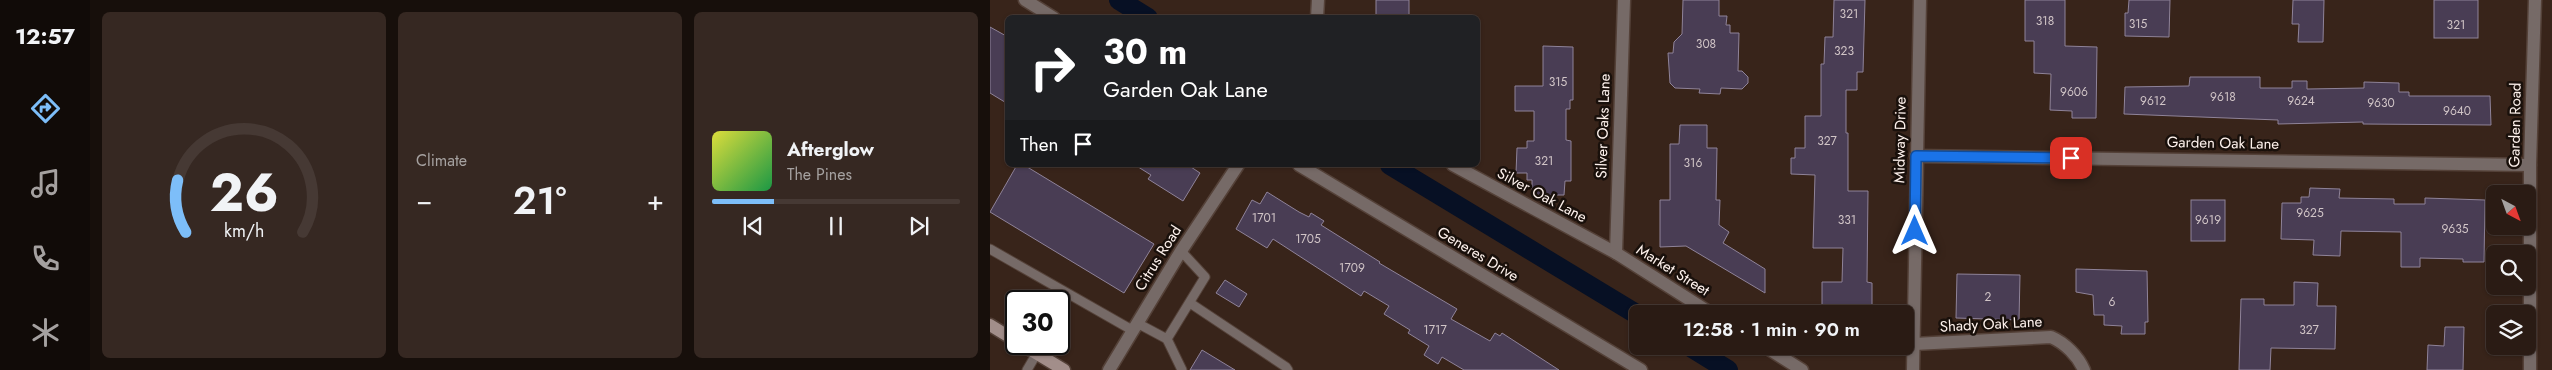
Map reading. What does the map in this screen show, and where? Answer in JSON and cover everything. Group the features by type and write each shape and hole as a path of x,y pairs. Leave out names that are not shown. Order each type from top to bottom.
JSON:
{"main road":[{"path":"990,325 1005,334"},
{"path":"1040,355 1064,370"}],"street":[{"path":"1026,0 1049,15"},
{"path":"1316,15 1318,0"},
{"name":"Silver Oaks Lane","path":"1616,253 1624,0"},
{"name":"Midway Drive","path":"1914,344 1920,0"},
{"name":"Garden Road","path":"2530,370 2530,165 2535,0"},
{"name":"Garden Oak Lane","path":"1916,156 2530,165"},
{"name":"Citrus Road","path":"1108,370 1181,251 1237,167"},
{"name":"Generes Drive","path":"1302,167 1641,370"},
{"name":"Silver Oak Lane","path":"1457,167 1616,253"},
{"name":"Market Street","path":"1616,253 1698,305"},
{"name":"Shady Oak Lane","path":"1914,344 2051,337 2060,341 2078,358 2084,370"},
{"path":"1778,355 1802,370"},
{"name":"Midway Drive","path":"1913,370 1914,355"}],"lane":[{"path":"990,249 1134,327 1168,339 1182,370"},
{"path":"1168,339 1205,277 1181,251"},
{"path":"1190,303 1288,370"},
{"path":"1027,370 1036,355"}],"building":[{"path":"1376,0 1409,0 1409,15 1376,15"},
{"path":"1683,0 1719,0 1719,16 1727,16 1726,25 1730,25 1730,33 1739,33 1738,71 1742,71 1748,77 1748,83 1742,89 1721,88 1720,94 1699,93 1700,89 1675,88 1670,83 1668,53 1673,53 1674,42 1682,34"},
{"path":"1834,0 1865,0 1863,72 1857,72 1857,90 1846,90 1846,133 1848,133 1848,191 1868,191 1867,282 1872,283 1872,305 1822,305 1822,282 1842,282 1843,248 1813,248 1815,175 1791,174 1791,158 1795,158 1795,148 1805,148 1805,116 1821,116 1821,64 1824,64 1825,37 1833,37"},
{"path":"2025,0 2065,0 2065,46 2097,47 2096,118 2072,118 2072,111 2050,110 2051,74 2034,73 2034,41 2025,41"},
{"path":"2129,0 2170,0 2169,37 2125,36 2125,13 2128,13"},
{"path":"2293,0 2324,0 2323,42 2298,42 2299,24 2292,24"},
{"path":"2434,0 2478,0 2478,38 2434,38"},
{"path":"990,27 1005,35 1005,102 990,93"},
{"path":"1543,46 1573,47 1573,100 1570,100 1570,109 1566,109 1566,140 1571,141 1571,181 1565,181 1564,195 1532,195 1532,180 1527,180 1527,173 1516,173 1517,148 1527,148 1527,141 1534,141 1534,111 1515,111 1515,86 1543,86"},
{"path":"2190,77 2260,77 2260,88 2292,88 2292,81 2307,81 2307,89 2364,88 2364,82 2399,83 2399,92 2409,92 2409,96 2490,96 2491,125 2363,124 2363,122 2278,124 2278,120 2124,114 2125,87 2189,86"},
{"path":"1680,125 1707,125 1707,148 1717,148 1716,200 1720,200 1719,225 1729,232 1723,243 1765,269 1765,293 1686,246 1660,247 1660,200 1670,200 1670,144 1679,144"},
{"path":"1016,167 1027,167 1154,244 1124,293 990,212"},
{"path":"1138,167 1191,167 1200,173 1183,201 1148,179 1151,175"},
{"path":"2310,188 2340,189 2339,198 2394,199 2394,204 2425,204 2425,198 2485,200 2484,262 2463,262 2463,259 2420,258 2420,267 2401,267 2401,232 2341,231 2340,256 2313,255 2314,240 2281,239 2282,203 2301,203 2301,197 2309,197"},
{"path":"1267,192 1299,212 1309,217 1311,213 1324,221 1321,225 1379,263 1457,309 1451,319 1490,341 1495,333 1500,336 1502,333 1559,370 1464,370 1442,357 1438,364 1424,355 1429,346 1408,333 1410,330 1384,314 1389,306 1364,291 1361,296 1273,239 1267,248 1236,229 1252,200 1260,204"},
{"path":"2191,200 2225,200 2225,241 2191,241"},
{"path":"2076,269 2147,271 2148,322 2145,322 2145,334 2121,334 2122,326 2104,325 2104,315 2094,315 2093,295 2076,292"},
{"path":"1957,274 2020,275 2019,320 1956,318"},
{"path":"1225,280 1247,294 1239,307 1216,293"},
{"path":"2294,282 2318,283 2317,306 2336,306 2335,349 2271,348 2270,370 2239,370 2241,299 2264,299 2264,305 2294,305"},
{"path":"2445,327 2464,327 2463,370 2427,370 2428,345 2444,346"},
{"path":"1202,350 1235,370 1190,370"}],"waterway":[{"path":"1119,0 1143,15"},
{"path":"1393,167 1629,310"},
{"path":"1704,355 1728,370"}],"route":[{"path":"1915,231 1916,156 2071,158"}]}
